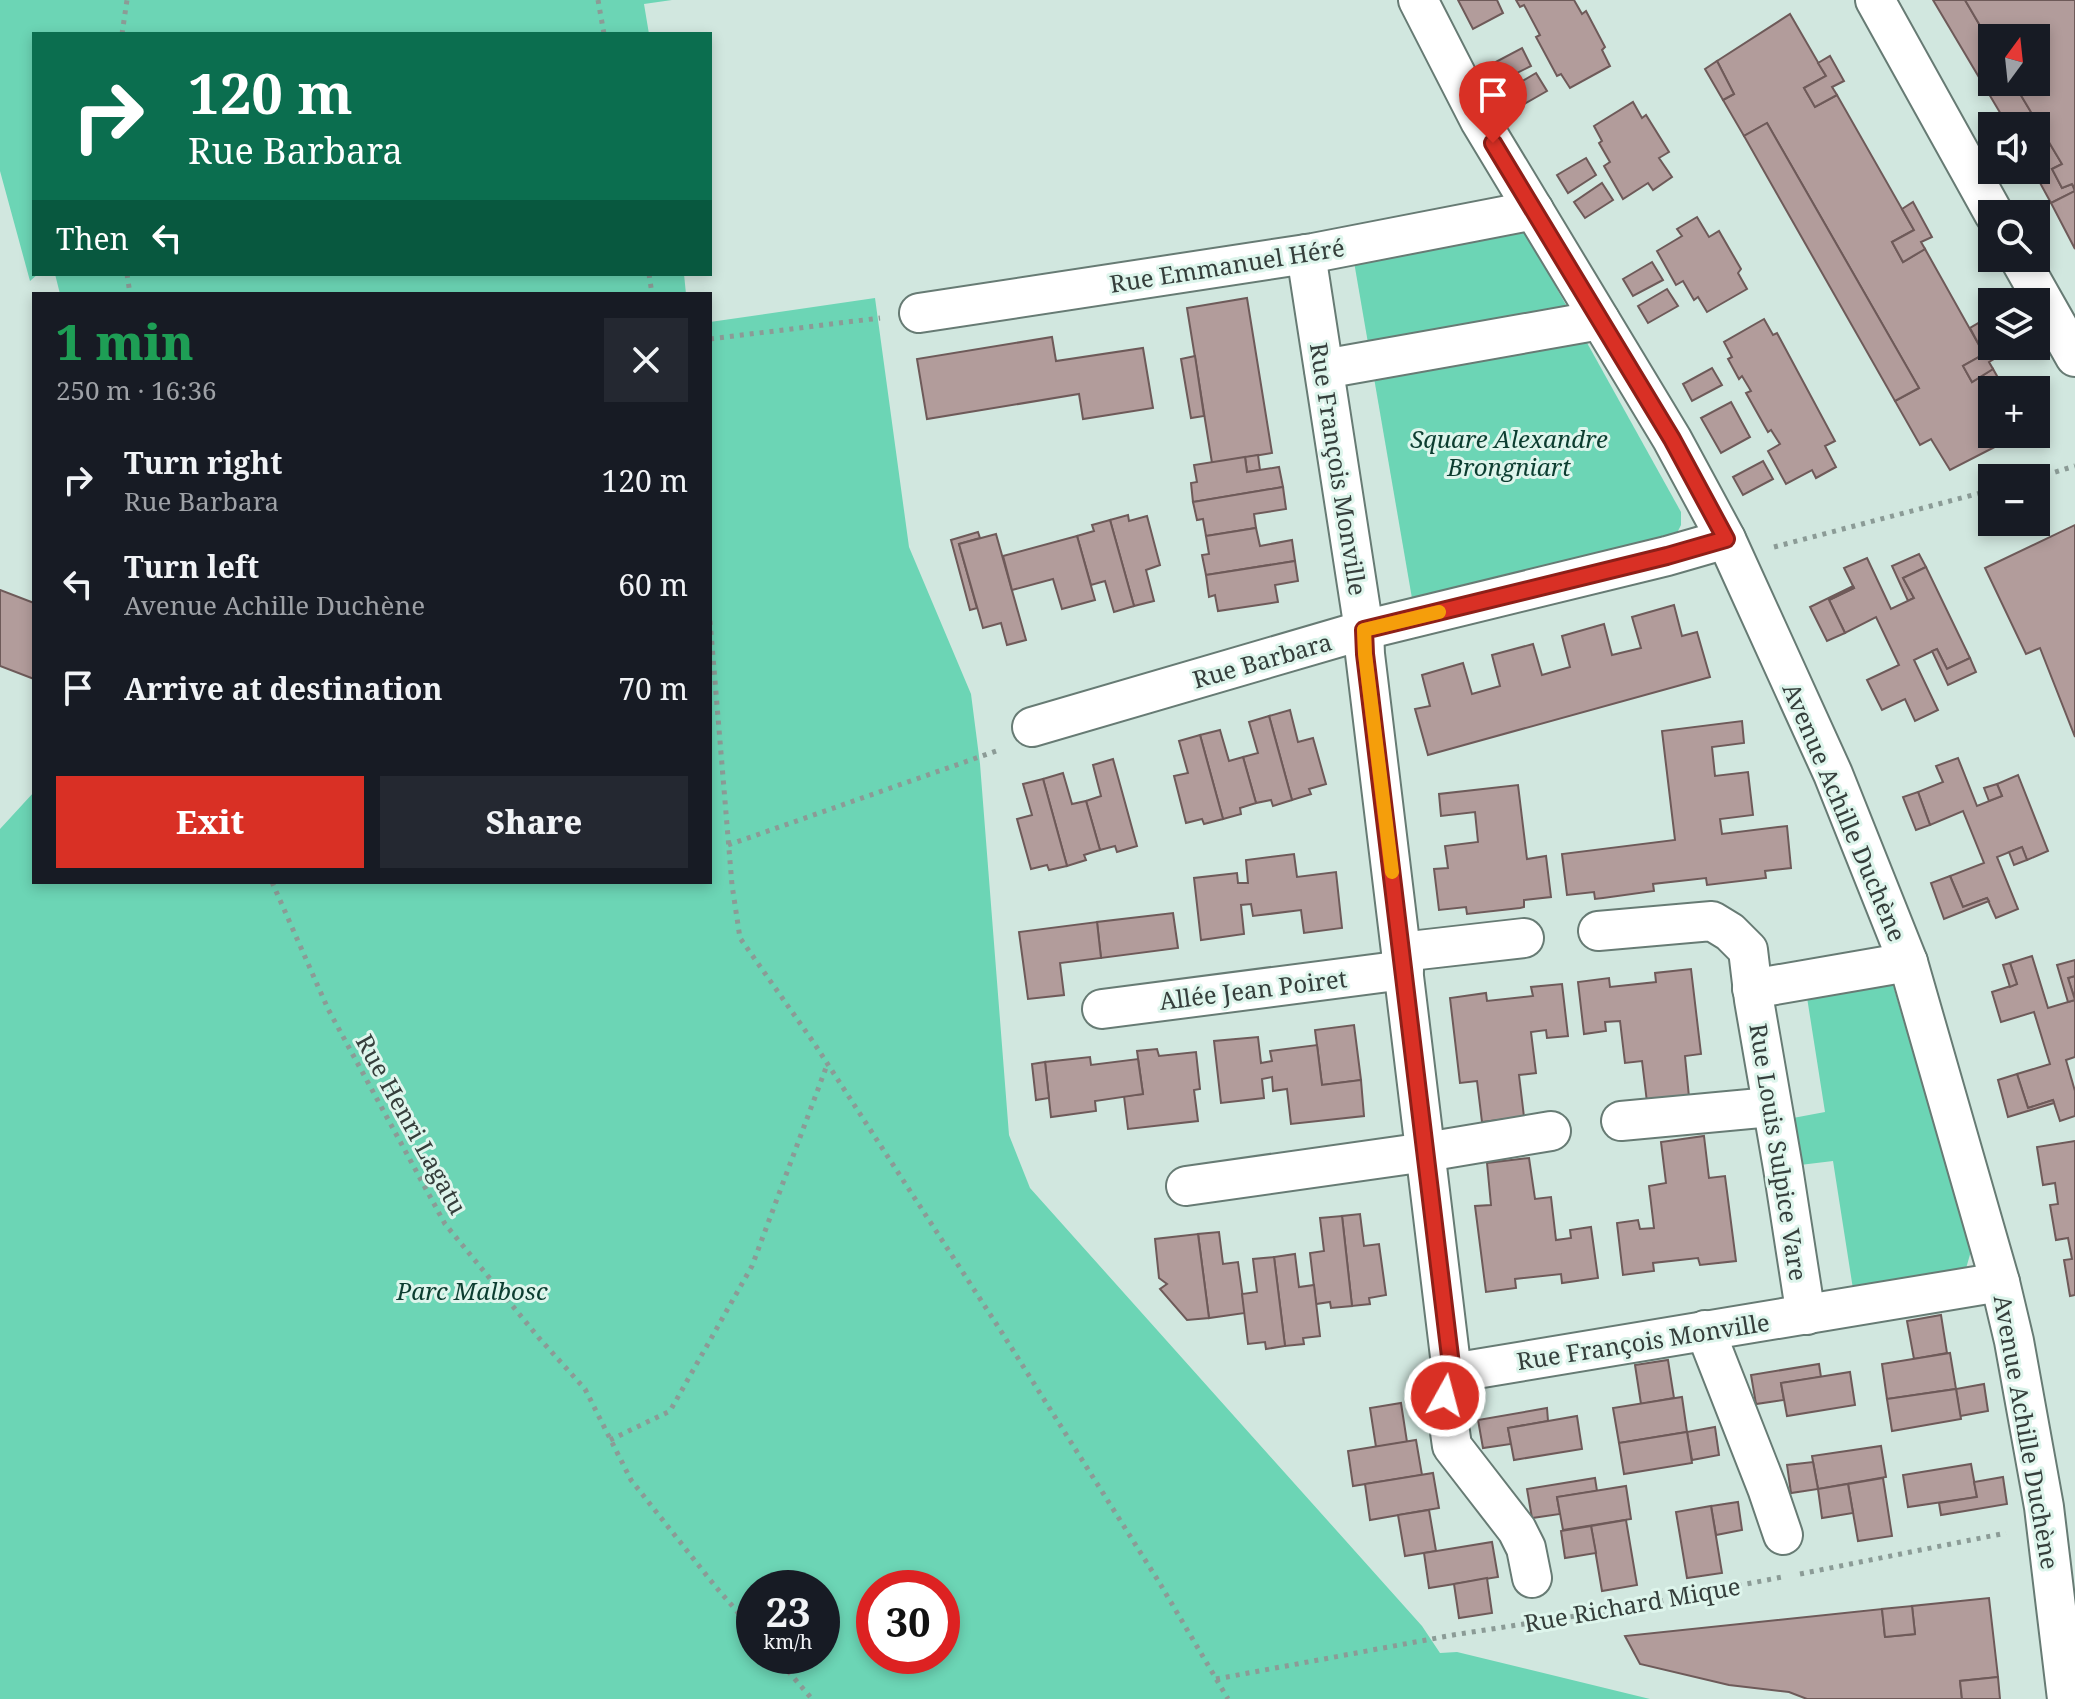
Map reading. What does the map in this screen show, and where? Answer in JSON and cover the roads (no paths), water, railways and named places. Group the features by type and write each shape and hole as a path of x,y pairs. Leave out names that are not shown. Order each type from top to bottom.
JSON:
{"street":[{"name":"Avenue Achille Duchène","path":"1418,0 1480,121 1672,439 1733,555 1833,774 1908,962 2000,1282 2014,1341 2047,1526 2067,1699"},
{"path":"1875,0 1986,200"},
{"name":"Rue Emmanuel Héré","path":"919,313 1306,254 1534,210"},
{"name":"Rue François Monville","path":"1306,254 1364,630 1452,1373 2000,1282"},
{"path":"2027,272 2075,357"},
{"path":"1324,369 1600,320"},
{"name":"Rue Barbara","path":"1032,727 1364,630 1667,556 1733,555"},
{"path":"1598,931 1712,921 1730,932 1748,950 1752,989 1908,962"},
{"name":"Allée Jean Poiret","path":"1102,1009 1403,961 1524,938"},
{"name":"Rue Louis Sulpice Vare","path":"1752,989 1807,1315"},
{"path":"1621,1121 1771,1107"},
{"path":"1186,1186 1551,1131"},
{"path":"1705,1330 1783,1535"},
{"path":"1452,1373 1445,1396 1452,1446 1517,1530 1526,1548 1532,1578"}],"park label":[{"name":"Square Alexandre Brongniart","path":"1509,452"},
{"name":"Parc Malbosc","path":"472,1290"}]}
